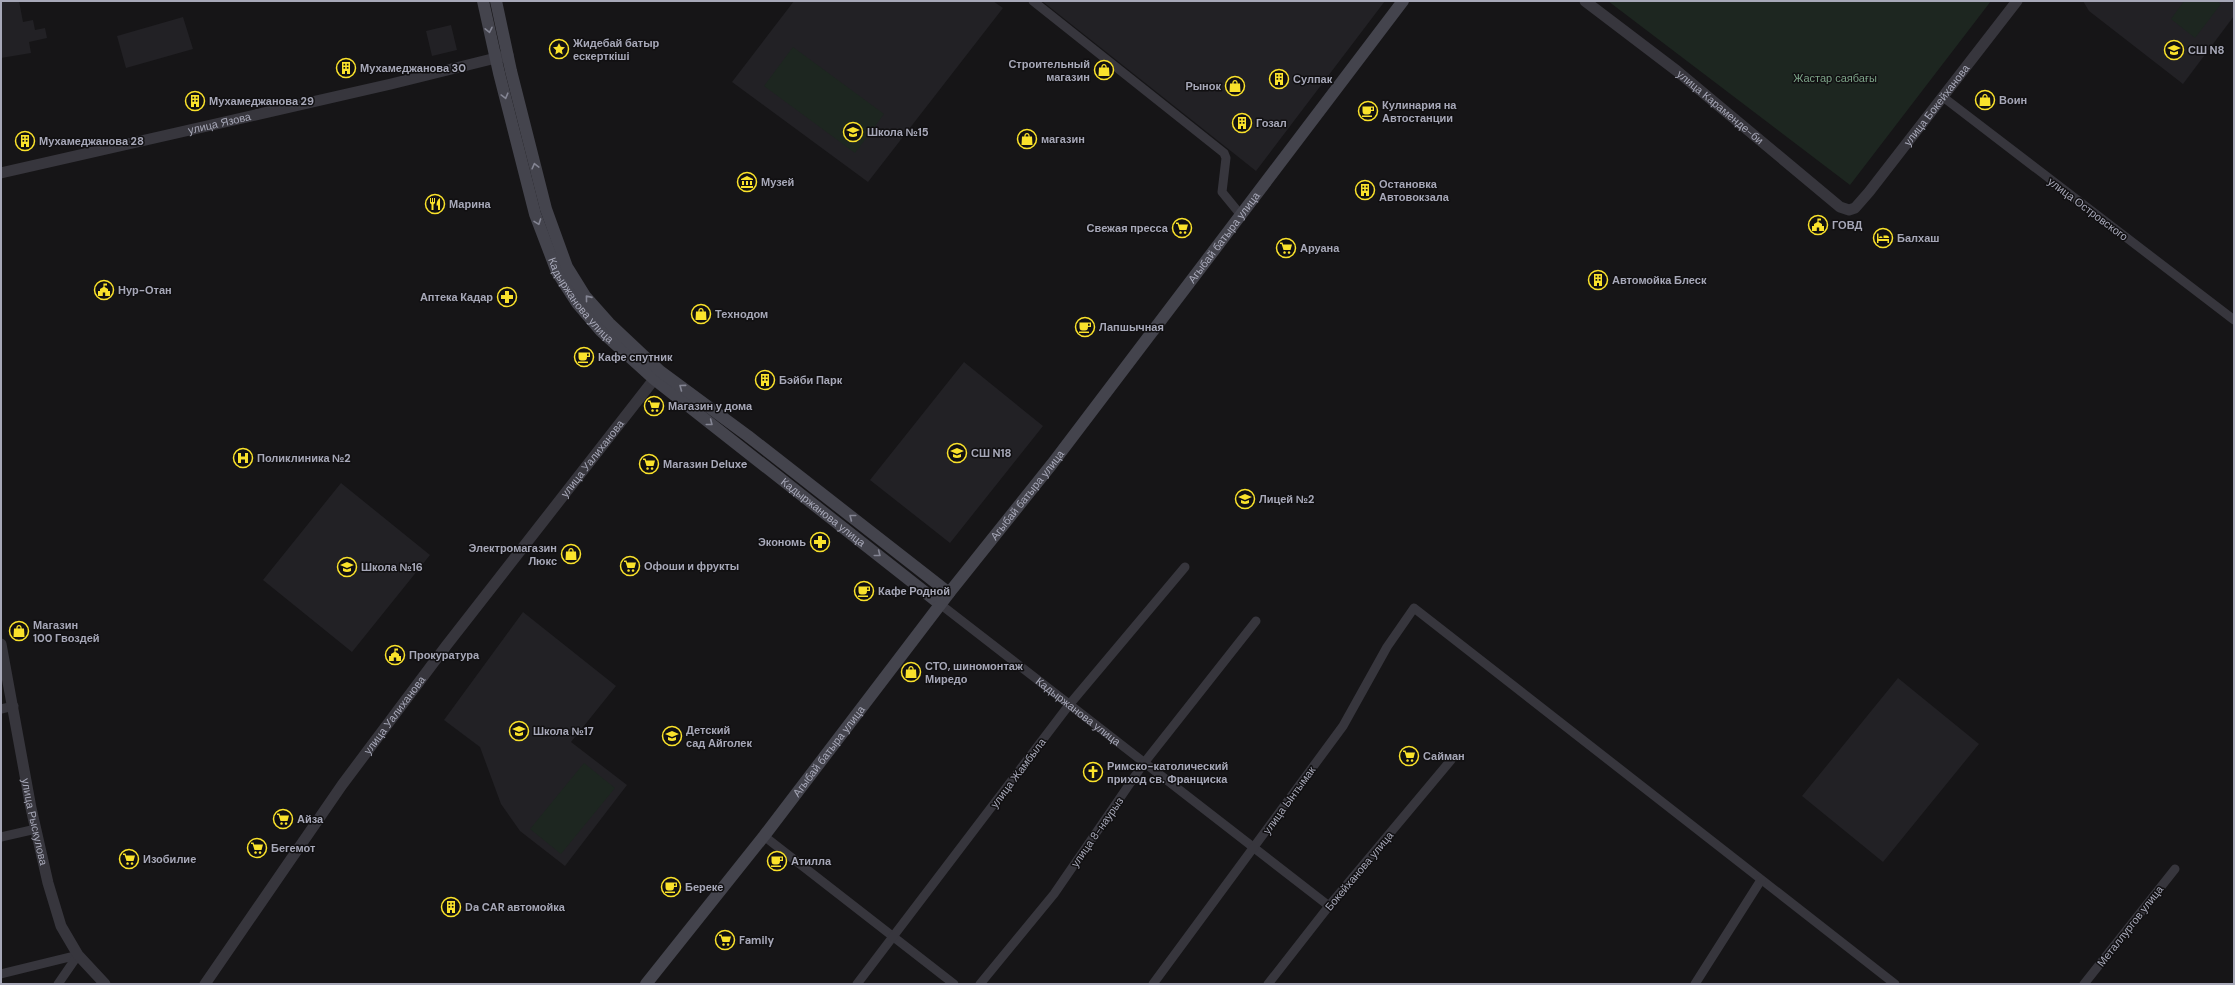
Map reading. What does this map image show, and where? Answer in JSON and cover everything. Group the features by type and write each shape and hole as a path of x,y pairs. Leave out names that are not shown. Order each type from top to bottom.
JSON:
{"main road":[{"name":"Кадыржанова улица","path":"483,1 502,57"},
{"name":"Кадыржанова улица","path":"496,1 502,57 535,214 557,272 577,303 601,331 940,604"},
{"name":"Агыбай батыра улица","path":"646,984 764,836 940,604 1052,464 1240,214 1403,1"},
{"name":"Кадыржанова улица","path":"657,375 748,436 949,593"}],"street":[{"path":"1033,1 1224,153 1226,158 1222,192 1240,214"},
{"name":"улица Караменде-би","path":"1585,1 1677,71 1840,207 1849,210 1855,208"},
{"name":"улица Бокейханова","path":"1855,208 2017,1"},
{"name":"улица Язова","path":"1,173 391,84 502,57"},
{"name":"улица Островского","path":"1943,97 2234,320"},
{"name":"улица Уалиханова","path":"205,984 342,785 446,646 657,375"},
{"name":"улица Жамбыла","path":"857,984 1070,705 1185,567"},
{"name":"Кадыржанова улица","path":"940,604 1329,906"},
{"name":"улица Ынтымак","path":"1152,984 1343,726 1387,647 1414,608 1761,880"},
{"name":"улица 8-наурыз","path":"980,984 1054,894 1144,763 1256,621"},
{"name":"улица Рыскулова","path":"1,644 14,706 36,829 48,883 61,926 78,955 105,984"},
{"path":"1,708 14,706"},
{"name":"Бокейханова улица","path":"1268,984 1329,906 1451,760"},
{"path":"1,838 36,829"},
{"path":"764,836 954,984"},
{"name":"Металлургов улица","path":"2084,984 2175,869"},
{"path":"1695,984 1761,880 1895,984"},
{"path":"1,974 78,955"},
{"path":"58,984 78,955"}],"shaded area":[{"path":"1,1 19,1 23,22 33,20 35,30 45,28 47,38 29,42 31,53 1,58"},
{"name":"Школа №15","path":"794,1 993,1 1003,8 868,182 732,82"},
{"name":"Рынок","path":"1042,1 1385,1 1256,171"},
{"name":"СШ N8","path":"2083,1 2230,1 2234,4 2234,16 2183,84 2089,11"},
{"path":"183,17 193,49 126,68 117,36"},
{"path":"451,25 457,50 432,56 426,31"},
{"name":"СШ N18","path":"964,362 1043,426 950,543 870,480"},
{"name":"Школа №16","path":"341,483 430,555 352,652 263,580"},
{"name":"Школа №17","path":"523,612 616,686 571,742 627,785 565,866 520,831 501,804 480,747 444,720"},
{"path":"1898,678 1979,744 1883,862 1802,796"}],"green space":[{"name":"Жастар саябағы","path":"1608,1 1991,1 1850,185"},
{"path":"2184,1 2217,1 2221,4 2195,38 2171,19"},
{"path":"793,47 884,114 855,153 764,86"},
{"path":"584,763 615,788 561,854 530,829"}],"place":[{"name":"Жидебай батыр ескерткіші","path":"559,49"},
{"name":"СШ N8","path":"2174,50"},
{"name":"Мухамеджанова 30","path":"346,68"},
{"name":"Строительный магазин","path":"1104,70"},
{"name":"Сулпак","path":"1279,79"},
{"name":"Рынок","path":"1235,86"},
{"name":"Воин","path":"1985,100"},
{"name":"Мухамеджанова 29","path":"195,101"},
{"name":"Кулинария на Автостанции","path":"1368,111"},
{"name":"Гозал","path":"1242,123"},
{"name":"Школа №15","path":"853,132"},
{"name":"магазин","path":"1027,139"},
{"name":"Мухамеджанова 28","path":"25,141"},
{"name":"Музей","path":"747,182"},
{"name":"Остановка Автовокзала","path":"1365,190"},
{"name":"Марина","path":"435,204"},
{"name":"ГОВД","path":"1818,225"},
{"name":"Свежая пресса","path":"1182,228"},
{"name":"Балхаш","path":"1883,238"},
{"name":"Аруана","path":"1286,248"},
{"name":"Автомойка Блеск","path":"1598,280"},
{"name":"Нур-Отан","path":"104,290"},
{"name":"Аптека Кадар","path":"507,297"},
{"name":"Технодом","path":"701,314"},
{"name":"Лапшычная","path":"1085,327"},
{"name":"Кафе спутник","path":"584,357"},
{"name":"Бэйби Парк","path":"765,380"},
{"name":"Магазин у дома","path":"654,406"},
{"name":"СШ N18","path":"957,453"},
{"name":"Поликлиника №2","path":"243,458"},
{"name":"Магазин Deluxe","path":"649,464"},
{"name":"Лицей №2","path":"1245,499"},
{"name":"Экономь","path":"820,542"},
{"name":"Электромагазин Люкс","path":"571,554"},
{"name":"Офоши и фрукты","path":"630,566"},
{"name":"Школа №16","path":"347,567"},
{"name":"Кафе Родной","path":"864,591"},
{"name":"Магазин 100 Гвоздей","path":"19,631"},
{"name":"Прокуратура","path":"395,655"},
{"name":"СТО, шиномонтаж Миредо","path":"911,672"},
{"name":"Школа №17","path":"519,731"},
{"name":"Детский сад Айголек","path":"672,736"},
{"name":"Сайман","path":"1409,756"},
{"name":"Римско-католический приход св. Франциска","path":"1093,772"},
{"name":"Айза","path":"283,819"},
{"name":"Бегемот","path":"257,848"},
{"name":"Изобилие","path":"129,859"},
{"name":"Атилла","path":"777,861"},
{"name":"Береке","path":"671,887"},
{"name":"Da CAR автомойка","path":"451,907"},
{"name":"Family","path":"725,940"}]}
